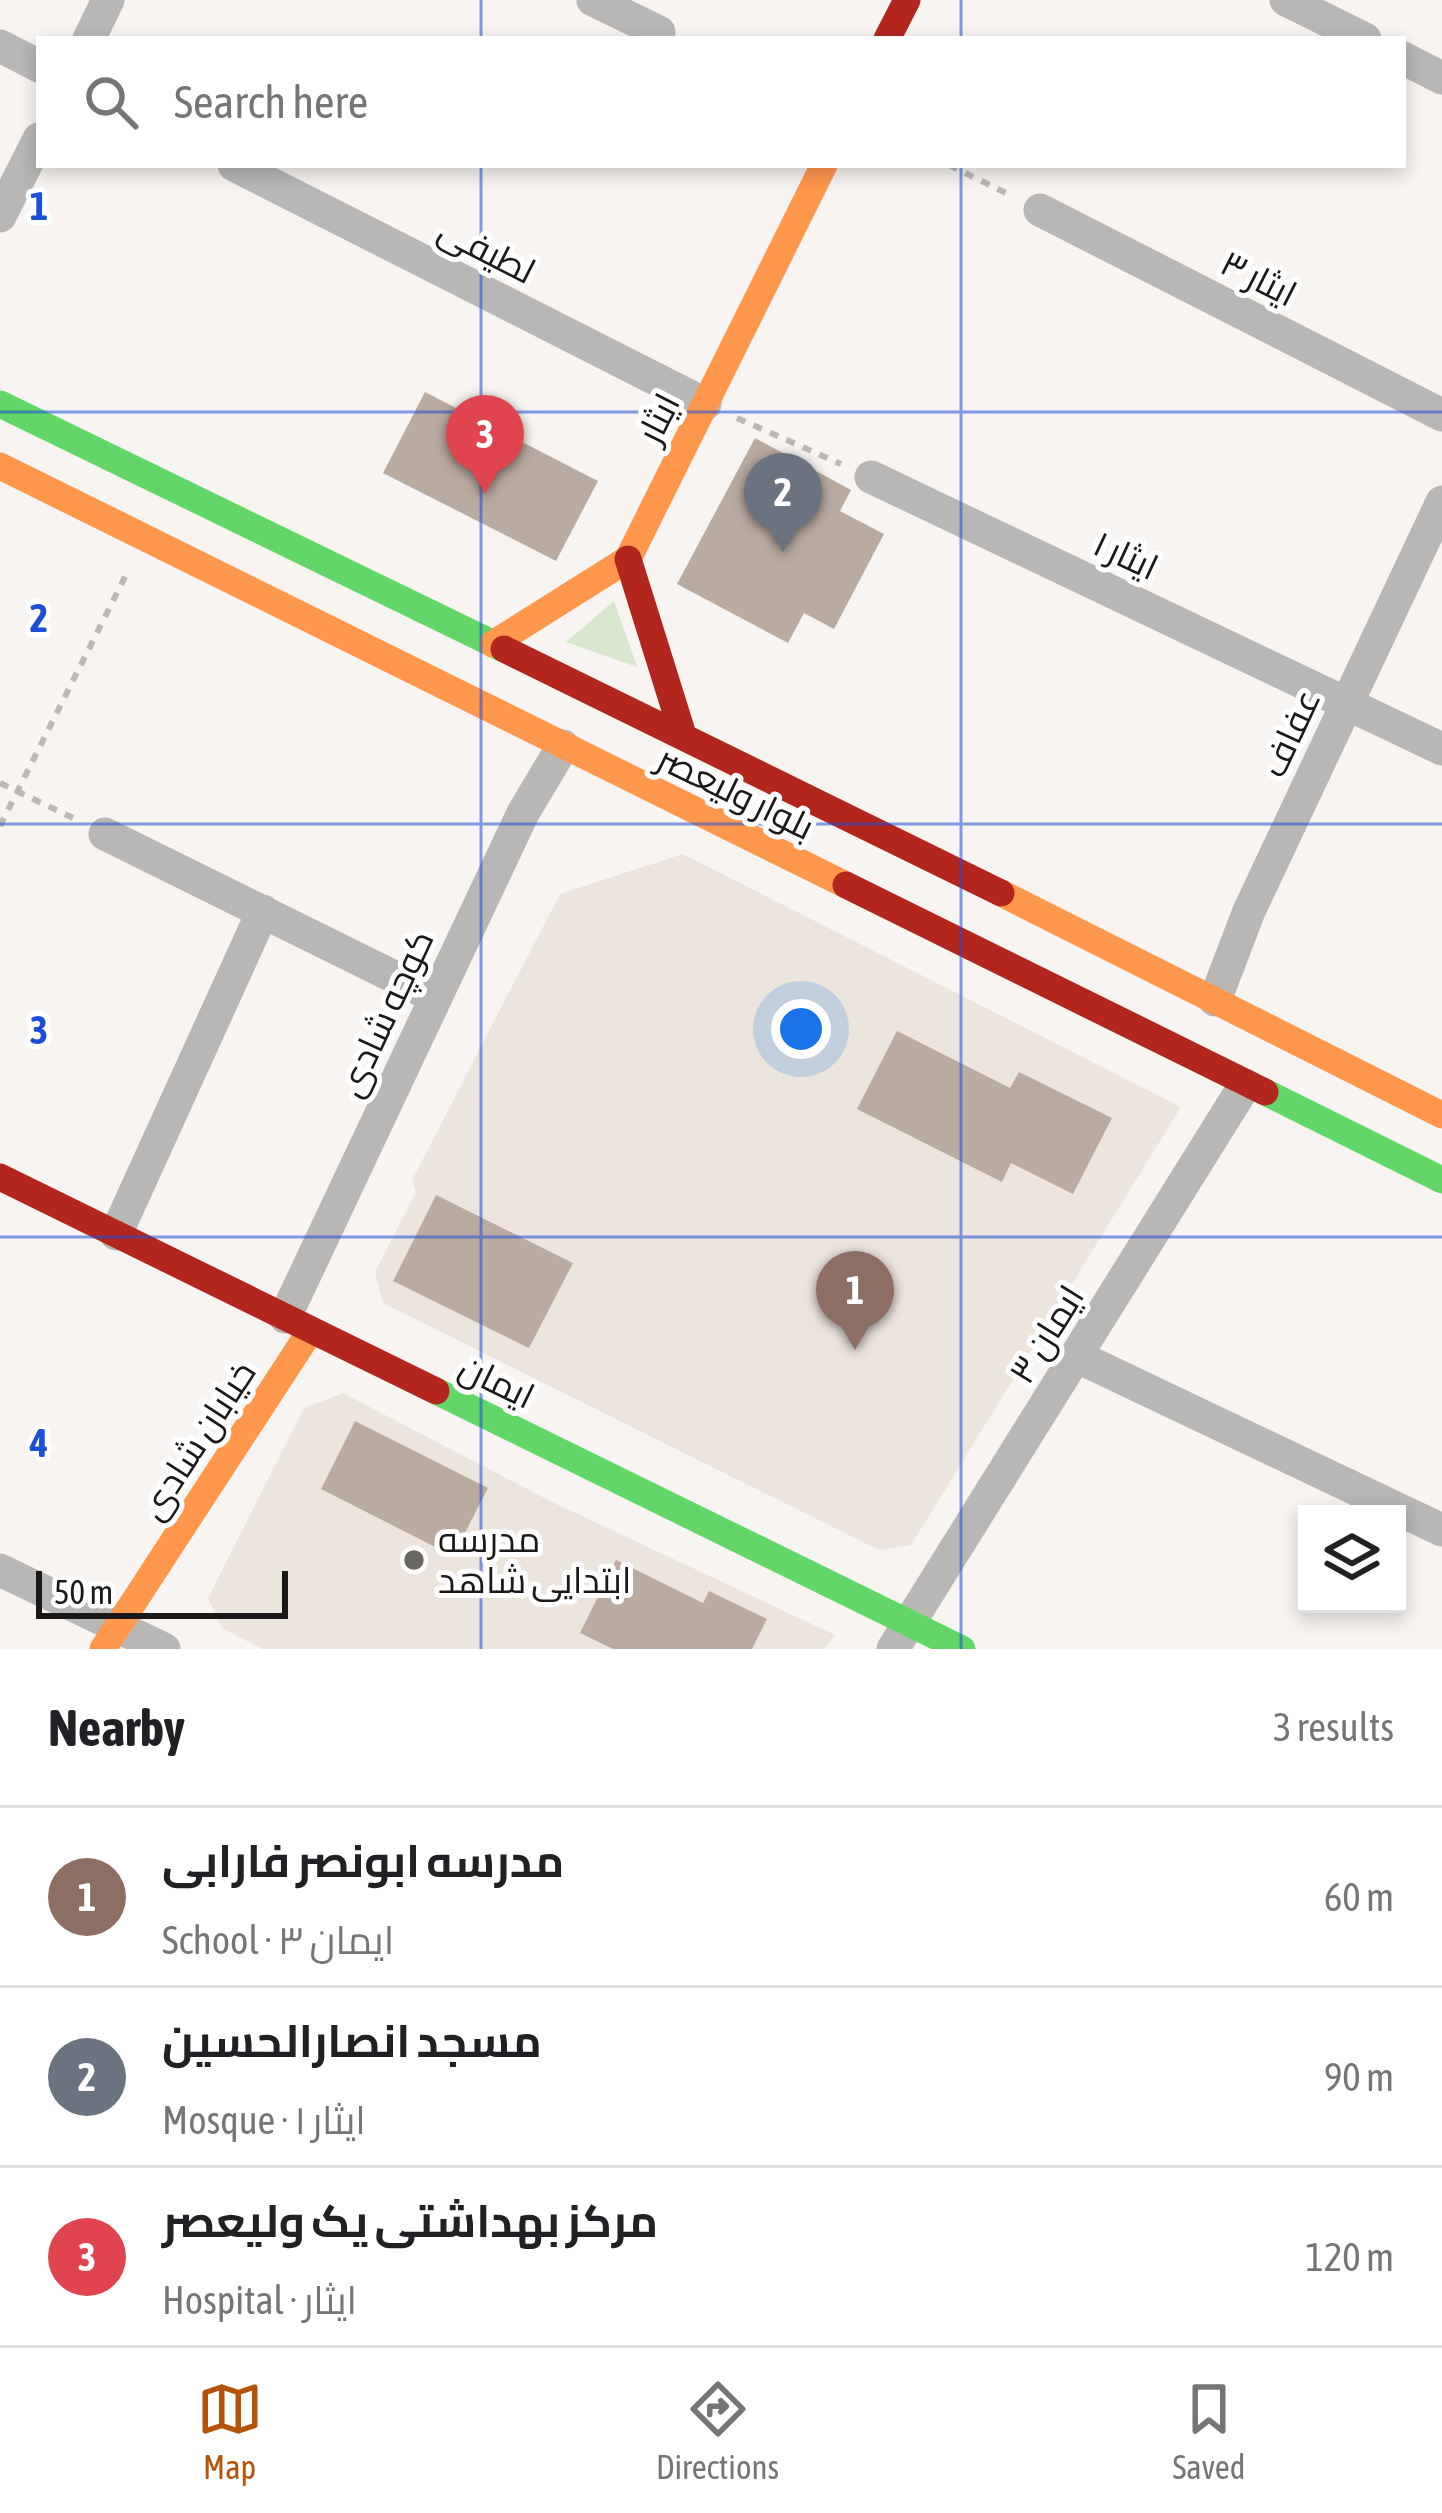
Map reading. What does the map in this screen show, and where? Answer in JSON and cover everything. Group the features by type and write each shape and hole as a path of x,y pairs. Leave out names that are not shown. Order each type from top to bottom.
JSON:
{"main road":[{"path":"889,36 907,0"},
{"name":"ایثار","path":"628,559 823,168"},
{"name":"بلوار ولیعصر","path":"0,404 683,735 1442,1115"},
{"name":"بلوار ولیعصر","path":"0,466 1442,1180"},
{"path":"493,644 628,559 683,735"},
{"path":"1215,1000 1245,1085"},
{"name":"ایمان","path":"0,1177 298,1323 902,1636 962,1649"},
{"name":"خیابان شادی","path":"111,1638 298,1323"}],"street":[{"path":"91,36 109,0"},
{"path":"593,0 659,32"},
{"path":"1286,0 1359,36"},
{"path":"0,46 36,64"},
{"path":"1406,60 1442,78"},
{"path":"0,216 36,145"},
{"name":"لطیفی","path":"240,168 705,404"},
{"name":"ایثار ۳","path":"1040,210 1442,415"},
{"name":"ایثار ۱","path":"872,477 1442,749"},
{"name":"عفاف","path":"1215,1000 1250,911 1442,502"},
{"name":"کوچه شادی","path":"298,1323 435,997 523,813 563,746"},
{"path":"105,834 435,997"},
{"path":"116,1234 262,911"},
{"name":"ایمان ۳","path":"902,1636 1245,1085"},
{"path":"1078,1358 1442,1531"},
{"path":"0,1570 111,1638 164,1649"}],"path":[{"path":"955,168 1040,210"},
{"path":"705,404 872,477"},
{"path":"0,826 145,537"},
{"path":"0,783 105,834"}],"shaded area":[{"path":"683,854 1181,1107 911,1545 879,1550 383,1303 375,1272 416,1192 412,1180 560,894"},
{"path":"343,1393 550,1501 835,1635 824,1649 262,1649 222,1628 208,1598 304,1408"}],"green space":[{"path":"614,601 637,667 566,642"}],"building":[{"path":"425,392 598,481 556,561 383,473"},
{"path":"755,438 851,490 840,511 884,534 834,629 804,613 788,643 677,584"},
{"path":"897,1031 1010,1088 1019,1072 1112,1118 1073,1194 1011,1163 1002,1182 857,1109"},
{"path":"436,1195 573,1263 529,1348 393,1281"},
{"path":"355,1421 488,1488 453,1556 321,1489"},
{"path":"616,1560 703,1603 709,1591 767,1619 752,1649 613,1649 580,1633"}],"traffic: fast":[{"path":"0,404 504,649"},
{"path":"1265,1092 1442,1180"},
{"path":"436,1391 962,1649"}],"traffic: slow":[{"path":"493,644 628,559 823,168"},
{"path":"0,466 846,885"},
{"path":"1001,893 1442,1115"},
{"path":"103,1649 311,1330"}],"traffic: jam":[{"path":"889,36 907,0"},
{"path":"628,559 683,735"},
{"path":"504,649 1001,893"},
{"path":"846,885 1265,1092"},
{"path":"0,1177 436,1391"}],"place":[{"name":"مرکز بهداشتی یک ولیعصر","path":"485,494"},
{"name":"مسجد انصارالحسین","path":"783,552"},
{"name":"مدرسه ابونصر فارابی","path":"855,1350"},
{"name":"مدرسه ابتدایی شاهد","path":"414,1560"}]}
